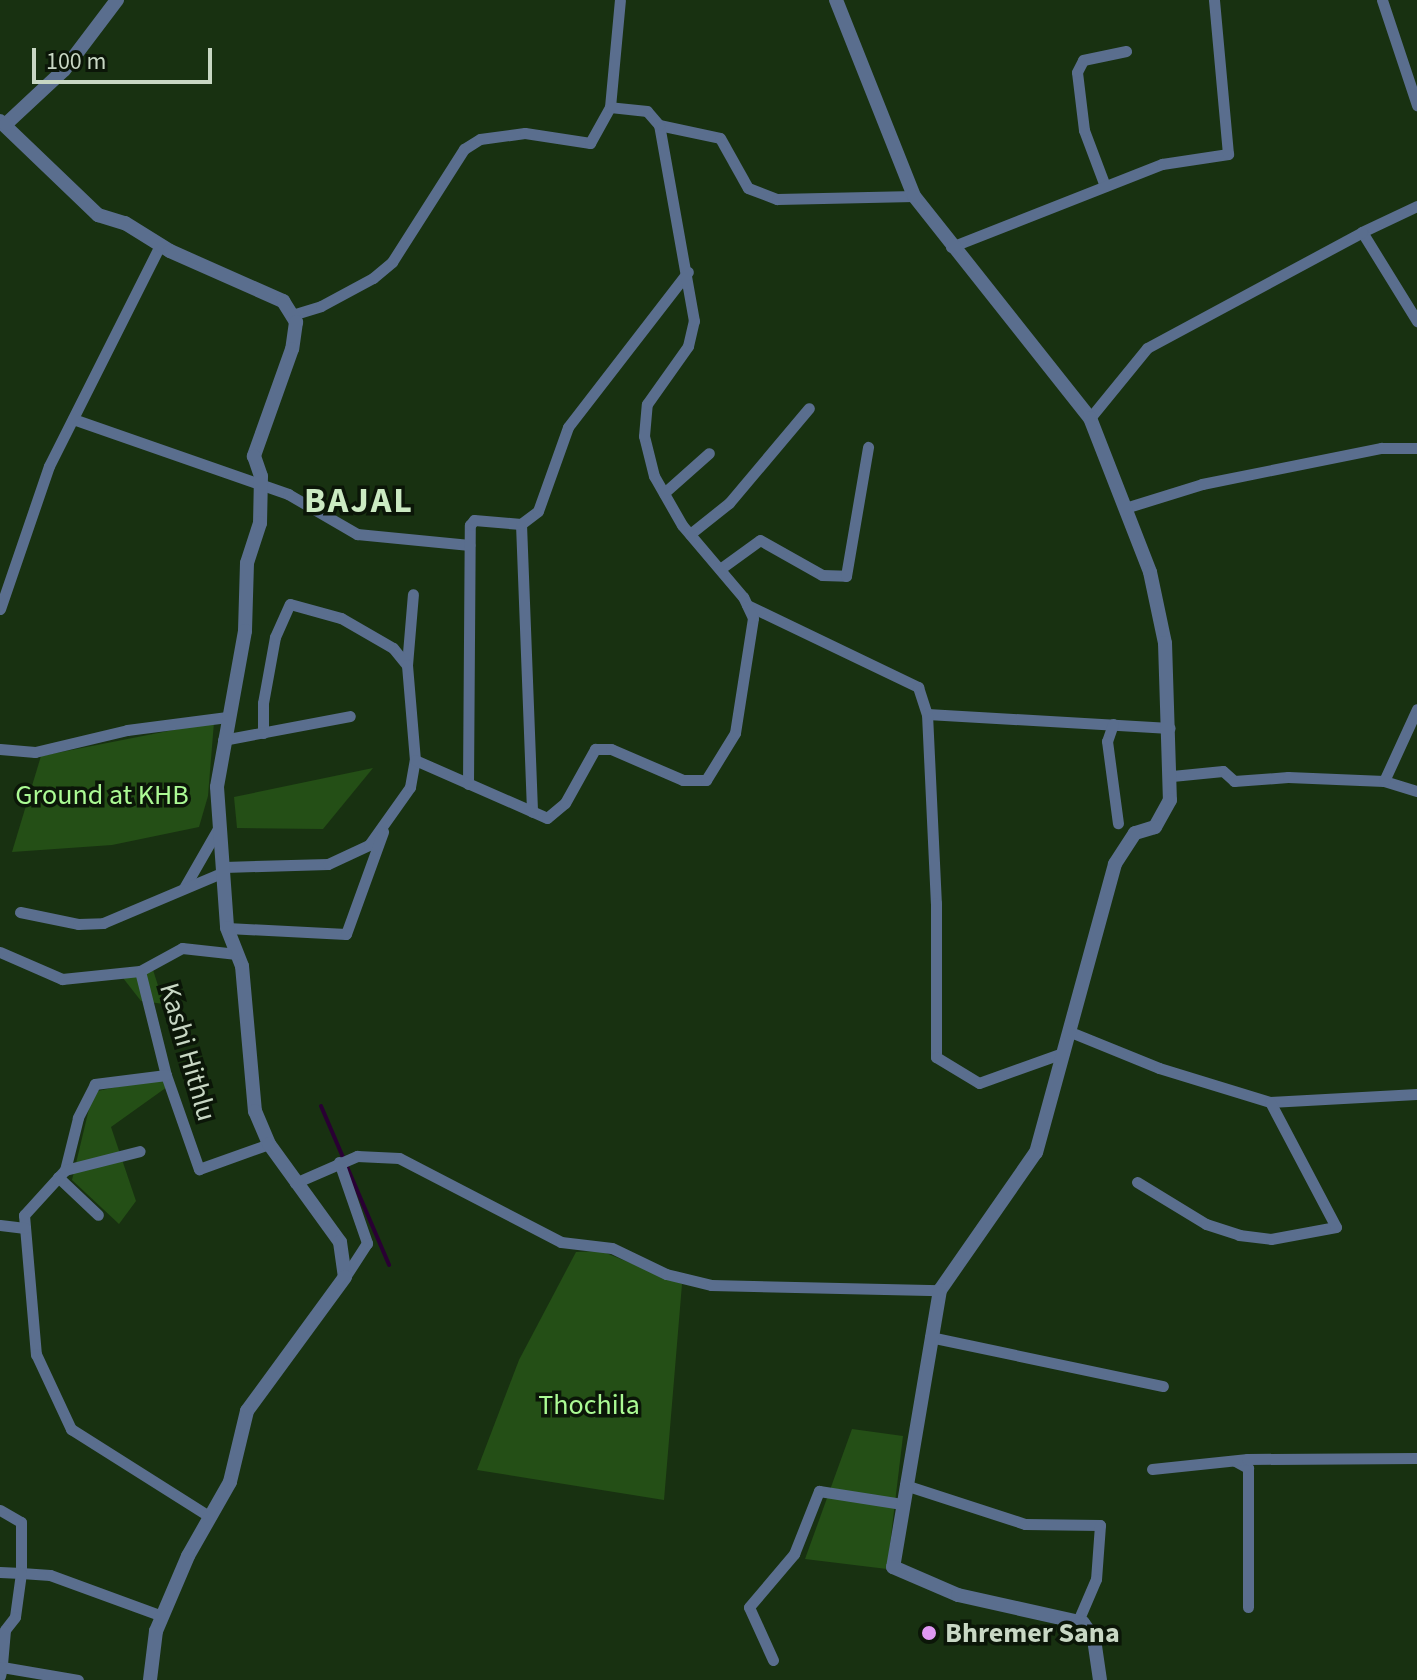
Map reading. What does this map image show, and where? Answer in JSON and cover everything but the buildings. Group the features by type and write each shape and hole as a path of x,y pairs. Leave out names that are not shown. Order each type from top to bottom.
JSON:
{"street":[{"path":"117,0 64,70 3,122 98,215 125,223 160,245 283,301 292,315 292,349 254,456 260,483 260,523 247,563 245,631 227,717 217,787 227,928 237,954 255,1111 269,1144 340,1242 345,1277"},
{"path":"292,315 334,299 392,262 472,144 525,133 590,143 610,107 620,0"},
{"path":"836,0 914,196 951,247 1090,418 1153,586 1165,643 1172,776 1167,809 1155,827 1135,833 1115,864 1060,1054 1036,1152 940,1290 893,1567 904,1576 958,1595 1078,1621 1094,1639 1100,1680"},
{"path":"951,247 1162,164 1228,154 1214,0"},
{"path":"1368,0 1383,3 1417,105"},
{"path":"1105,186 1084,130 1077,72 1083,60 1126,51"},
{"path":"415,760 547,818 565,803 595,749 611,749 683,780 706,780 735,733 745,697 753,618 747,605 690,534 664,493 644,436 647,404 688,346 694,321 688,272 659,125 647,111 610,107"},
{"path":"659,125 720,138 748,188 777,199 914,196"},
{"path":"1090,418 1147,348 1362,232 1417,206"},
{"path":"1362,232 1417,321"},
{"path":"0,609 49,466 160,245"},
{"path":"468,784 469,545 472,521 521,524 544,503 554,455 568,427 688,272"},
{"path":"690,534 729,503 809,408"},
{"path":"73,419 214,472 260,483 357,534 469,545"},
{"path":"720,569 760,540 822,575 846,576 868,447"},
{"path":"1125,508 1202,484 1381,448 1417,448"},
{"path":"664,493 709,453"},
{"path":"521,524 532,812"},
{"path":"20,912 78,924 103,923 224,870 328,864 369,845 410,787 415,760 407,665 413,594"},
{"path":"263,733 263,703 275,637 290,604 341,618 393,648 407,665"},
{"path":"747,605 918,687 927,714 936,903 936,1057 979,1083 1060,1054"},
{"path":"1384,781 1417,709"},
{"path":"927,714 1170,728"},
{"path":"223,740 350,716"},
{"path":"0,749 35,752 127,730 227,717"},
{"path":"1113,724 1107,741 1118,823"},
{"path":"1172,776 1223,771 1234,781 1288,777 1384,781 1417,791"},
{"path":"227,928 346,934 388,818"},
{"path":"184,889 220,825"},
{"path":"140,971 182,948 237,954"},
{"name":"Kashi Hithlu","path":"0,952 62,979 140,971 166,1075 199,1169 269,1144"},
{"path":"1068,1031 1159,1068 1270,1102 1417,1094"},
{"path":"166,1075 95,1084 78,1118 62,1173 24,1215 36,1354 71,1429 210,1517"},
{"path":"1137,1182 1206,1224 1239,1235 1271,1239 1336,1227 1270,1102"},
{"path":"62,1173 140,1151"},
{"path":"295,1183 344,1160 399,1158 561,1242 612,1248 666,1274 711,1285 940,1290"},
{"path":"150,1680 162,1616 230,1482 247,1411 367,1243 344,1160"},
{"path":"62,1173 98,1215"},
{"path":"0,1225 25,1228"},
{"path":"930,1337 1163,1386"},
{"path":"1152,1469 1235,1461 1417,1458"},
{"path":"1235,1461 1248,1468 1248,1607"},
{"path":"905,1485 1025,1524 1100,1525 1096,1579 1078,1621"},
{"path":"773,1660 749,1607 794,1554 819,1491 902,1504"},
{"path":"0,1510 21,1522 21,1573 15,1617 5,1630 1,1671 78,1680"},
{"path":"0,1572 50,1575 162,1616"}],"green space":[{"name":"Ground at KHB","path":"214,722 208,796 199,827 112,845 12,852 41,756"},
{"path":"373,768 323,829 237,828 234,797"},
{"path":"153,970 164,1004 141,1001 123,978"},
{"path":"164,1077 167,1087 111,1127 136,1201 119,1224 72,1180 93,1092"},
{"name":"Thochila","path":"601,1251 682,1284 664,1500 477,1470 519,1360 576,1252"},
{"path":"852,1429 903,1436 887,1569 805,1559"}],"waterway":[{"path":"321,1106 389,1265"}],"place":[{"name":"Bhremer Sana","path":"929,1633"}],"district":[{"name":"BAJAL","path":"359,501"}]}
